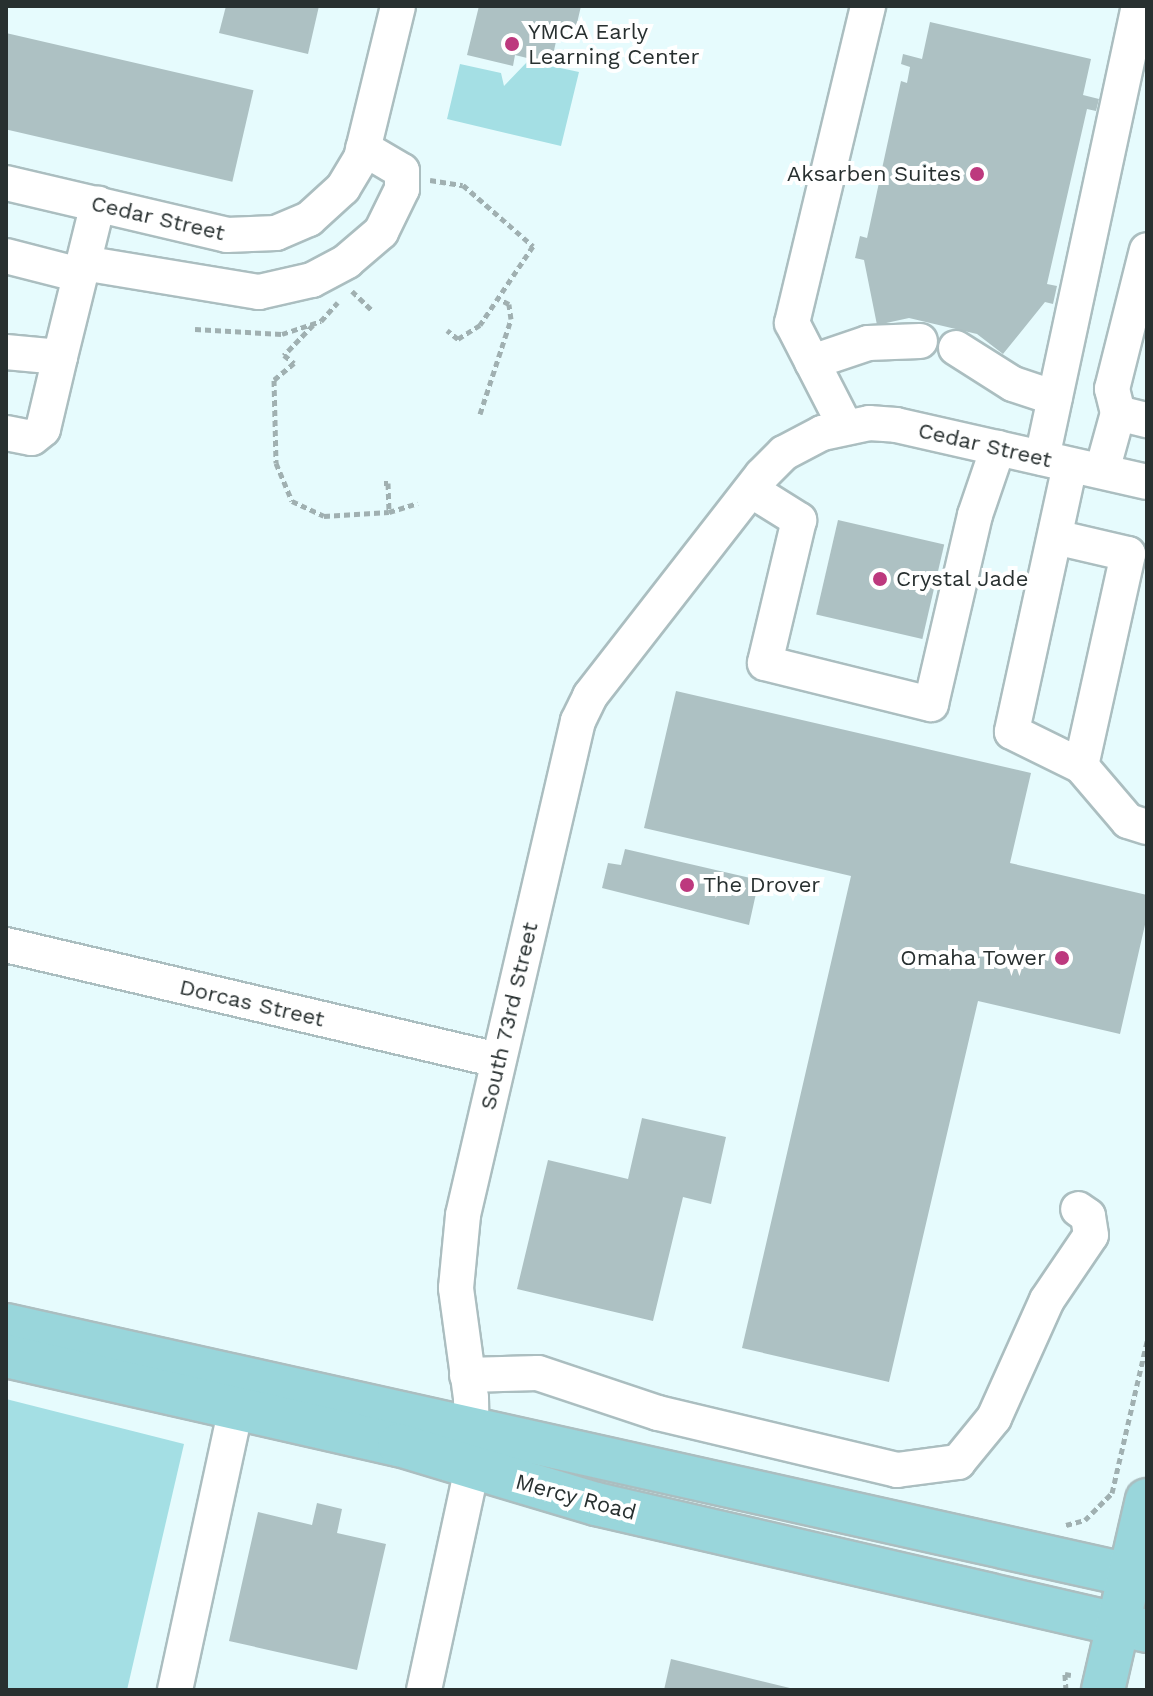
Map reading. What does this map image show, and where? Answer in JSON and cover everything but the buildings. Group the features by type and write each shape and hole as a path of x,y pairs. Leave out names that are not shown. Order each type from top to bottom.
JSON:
{"main road":[{"name":"Mercy Road","path":"6,1325 473,1448 596,1504 1133,1628"},
{"name":"Mercy Road","path":"6,1356 236,1408 473,1448 1138,1577"},
{"path":"1103,1690 1133,1628 1147,1500"}],"street":[{"path":"297,284 295,225 343,188 363,148 398,6"},
{"path":"834,430 812,362 792,323 868,6"},
{"path":"1139,6 1055,398 1071,465 1012,732 1081,766 1128,821 1147,827"},
{"path":"6,256 259,292 297,284 347,261 381,232 402,189 402,171 363,148"},
{"name":"Cedar Street","path":"6,183 227,235 295,225"},
{"path":"6,433 32,438 43,429 98,204"},
{"path":"1071,465 1132,416 1112,389 1147,250"},
{"path":"812,362 868,343 920,341"},
{"path":"956,348 1013,384 1055,398"},
{"path":"6,352 60,357"},
{"name":"Cedar Street","path":"834,430 896,425 1147,482"},
{"name":"South 73rd Street","path":"424,1690 473,1448 467,1375 457,1317 457,1258 498,1060 578,721 590,696 640,627 751,490 784,453 834,430"},
{"path":"751,490 799,520 765,663 931,704 975,515 998,448"},
{"path":"1055,537 1137,556 1081,766"},
{"name":"Dorcas Street","path":"6,945 498,1060"},
{"path":"467,1375 538,1373 658,1413 897,1470 958,1462 994,1418 1052,1289 1091,1235 1088,1216 1078,1209"},
{"path":"175,1690 236,1408"}],"path":[{"path":"423,192 431,179 463,185 533,246 480,325 458,339 447,330"},
{"path":"347,286 334,309 284,355 294,363 274,380 276,463 292,501 324,516 389,512 418,503"},
{"path":"480,414 511,319 509,304 499,299"},
{"path":"195,329 282,334 314,325"},
{"path":"384,483 388,483 389,512"},
{"path":"1100,1508 1112,1493 1147,1341"},
{"path":"1065,1674 1066,1690"}],"shaded area":[{"path":"528,61 579,72 561,146 447,119 460,64 501,73 504,86"},
{"path":"6,1399 184,1444 127,1690 6,1690"}],"place":[{"name":"YMCA Early Learning Center","path":"512,44"},
{"name":"Aksarben Suites","path":"977,174"},
{"name":"Crystal Jade","path":"880,579"},
{"name":"The Drover","path":"687,885"},
{"name":"Omaha Tower","path":"1062,958"}]}
